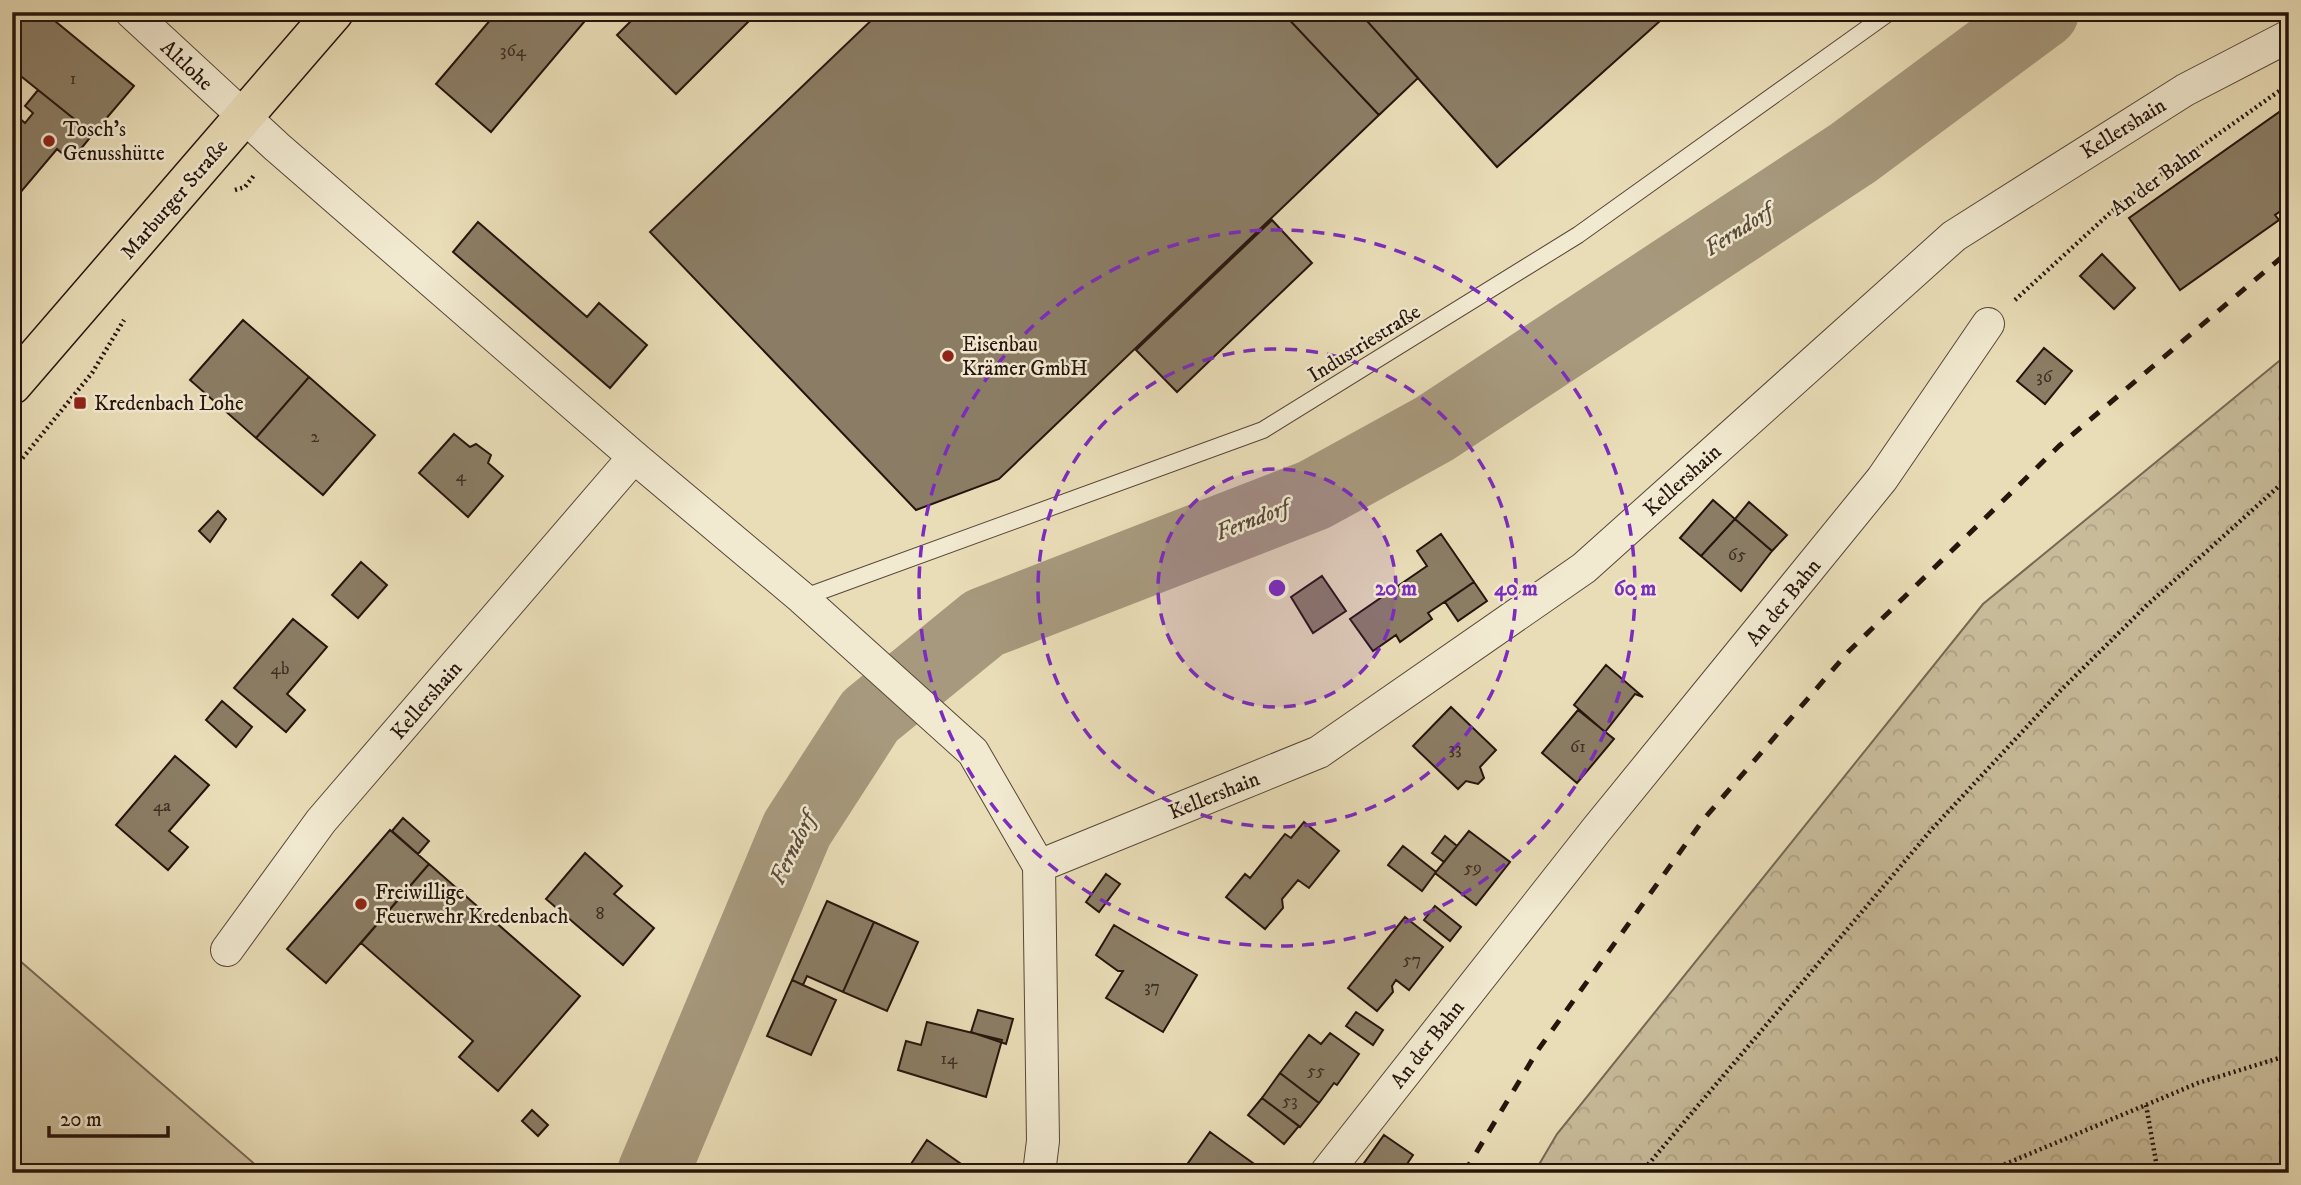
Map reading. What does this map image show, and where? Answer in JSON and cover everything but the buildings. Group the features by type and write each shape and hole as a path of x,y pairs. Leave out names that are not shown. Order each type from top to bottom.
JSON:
{"main road":[{"name":"Marburger Straße","path":"15,383 334,12"}],"street":[{"name":"Altlohe","path":"131,12 244,117"},
{"name":"Kellershain","path":"1039,866 1319,751 1584,568 1954,236 2185,90 2289,36"},
{"path":"244,117 634,457 802,597 974,752 1039,866 1043,1141 1039,1173"},
{"name":"An der Bahn","path":"1326,1173 1597,829 1882,479 1988,324"},
{"name":"Kellershain","path":"227,950 321,821 634,457"}],"lane":[{"name":"Industriestraße","path":"802,597 1263,430 1578,235 1890,12"}],"path":[{"name":"An der Bahn","path":"1988,324 2121,203 2289,84"},
{"path":"227,193 245,187 277,147"},
{"path":"12,471 92,373 128,310"},
{"path":"1641,1173 1932,828 2052,700 2146,606 2289,477"},
{"path":"1984,1173 2198,1083 2289,1055"},
{"path":"2146,1105 2158,1173"}],"green space":[{"path":"2289,353 2289,1173 1534,1173 1557,1134 1983,604"},
{"path":"12,954 265,1173 12,1173"}],"waterway":[{"name":"Ferndorf","path":"653,1173 797,829 870,716 984,623 1314,495 1434,429 1853,153 2043,12"}],"railway":[{"path":"1464,1173 1538,1050 1703,820 1849,651 2059,446 2289,251"}],"place":[{"name":"Tosch's Genusshütte","path":"49,141"},
{"name":"Eisenbau Krämer GmbH","path":"948,356"},
{"name":"Kredenbach Lohe","path":"80,403"},
{"name":"Freiwillige Feuerwehr Kredenbach","path":"361,904"}]}
